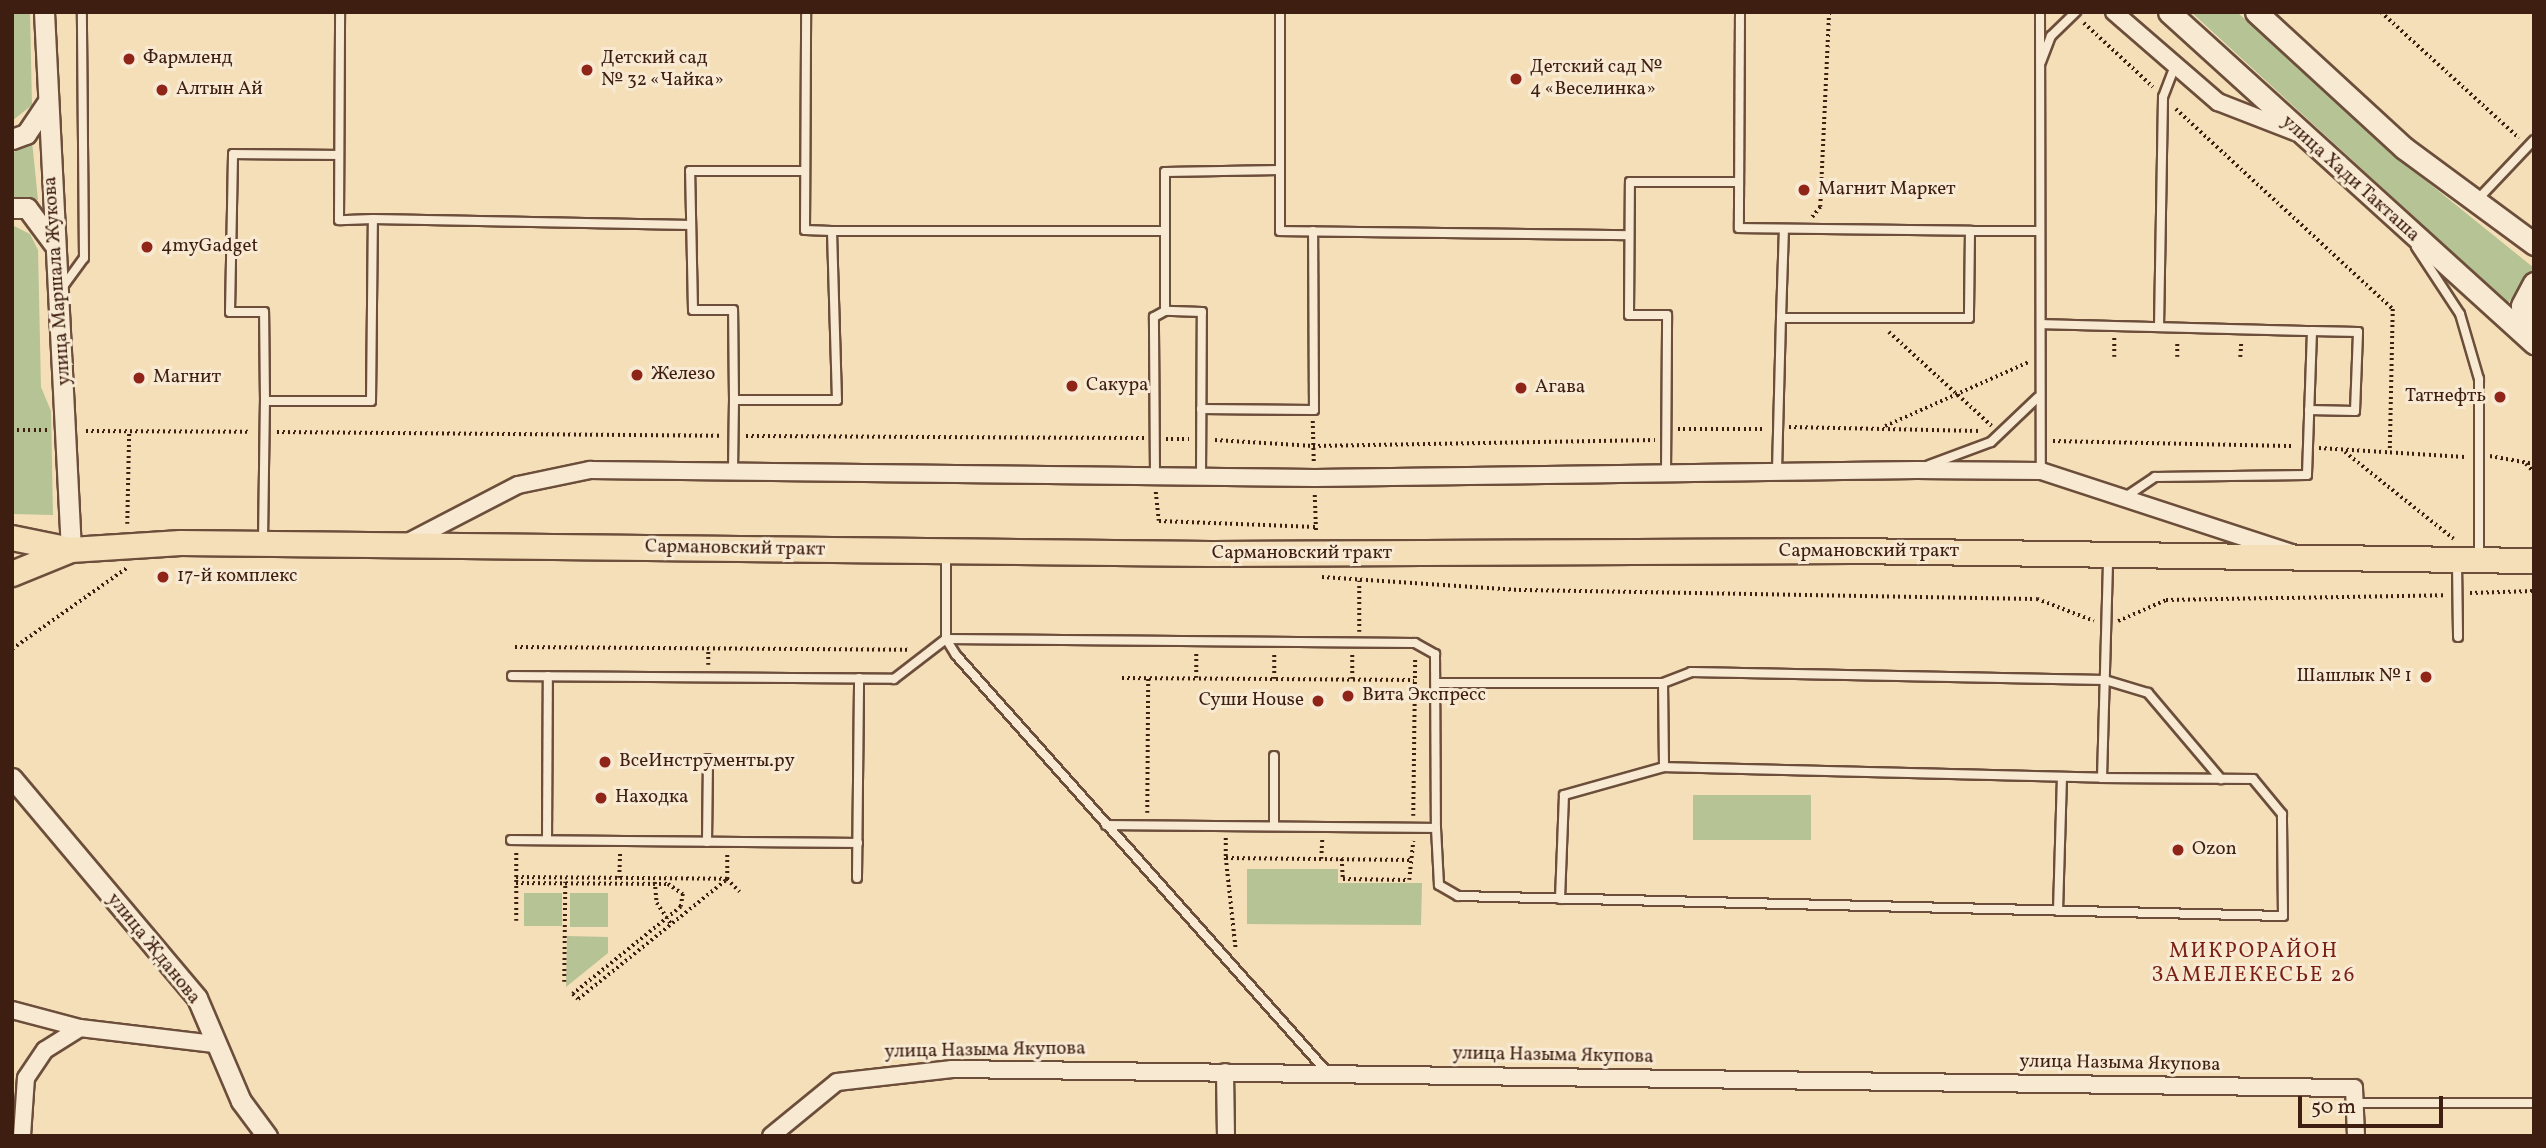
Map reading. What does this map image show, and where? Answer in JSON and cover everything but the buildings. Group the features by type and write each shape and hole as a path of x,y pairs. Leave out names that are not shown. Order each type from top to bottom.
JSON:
{"main road":[{"name":"улица Хади Такташа","path":"2169,12 2295,132 2534,341"},
{"path":"2256,12 2404,148 2534,244"},
{"path":"2534,283 2522,306 2534,341"},
{"name":"Сармановский тракт","path":"12,538 71,550 263,544 946,551 2108,555 2534,561"},
{"name":"Сармановский тракт","path":"12,574 71,550"}],"street":[{"name":"улица Маршала Жукова","path":"44,12 46,104 58,254 71,550"},
{"path":"2114,12 2218,102 2295,132"},
{"path":"12,139 26,134 46,104"},
{"path":"12,208 27,208 58,254"},
{"path":"402,545 518,485 590,470 1154,474 1315,478 1917,470 2040,471 2128,495 2308,558"},
{"name":"улица Жданова","path":"12,778 197,998 214,1044 241,1101 267,1136"},
{"path":"12,1010 80,1028 214,1044"},
{"path":"22,1136 26,1078 45,1050 80,1028"},
{"path":"1225,1072 1226,1136"},
{"name":"улица Назыма Якупова","path":"771,1136 837,1082 868,1074 1225,1072 2355,1095"},
{"path":"2355,1095 2356,1136"}],"lane":[{"path":"59,293 83,258 82,12"},
{"path":"340,12 339,220 691,225"},
{"path":"806,12 805,230 1165,231"},
{"path":"1280,12 1280,231 1629,235"},
{"path":"1740,12 1739,228 2040,231"},
{"path":"2040,12 2041,324 2037,398 2040,471"},
{"path":"2102,12 2128,24"},
{"path":"2039,68 2051,36 2075,13"},
{"path":"2159,327 2163,97 2175,65"},
{"path":"2476,202 2531,143"},
{"path":"263,544 264,312 230,312 233,154 339,155"},
{"path":"1165,311 1165,172 1280,170"},
{"path":"733,471 733,310 693,310 691,171 805,171"},
{"path":"1666,474 1667,315 1629,315 1630,182 1739,182"},
{"path":"265,401 370,401 373,219"},
{"path":"2403,227 2460,314 2479,379 2468,559 2458,595 2458,637"},
{"path":"1777,473 1784,229"},
{"path":"734,400 836,400 832,231"},
{"path":"1201,409 1314,410 1312,231"},
{"path":"1781,317 1969,318 1970,231"},
{"path":"1154,474 1154,317 1165,311 1202,312 1201,477"},
{"path":"2041,324 2358,332 2356,411 2309,410"},
{"path":"2128,495 2155,477 2307,475 2312,331"},
{"path":"1917,470 1991,442 2037,398"},
{"path":"946,551 946,639 1106,825 1329,1074"},
{"path":"2102,778 2108,555"},
{"path":"512,676 902,677 946,639 1415,643 1435,654 1435,874 1446,893 1560,899 2283,916 2282,814 2253,779 1664,768 1564,794 1560,899"},
{"path":"1437,683 1663,683 1691,672 2105,680 2148,693 2221,779"},
{"path":"547,841 548,676"},
{"path":"858,878 859,678"},
{"path":"1663,683 1664,768"},
{"path":"1273,826 1274,757"},
{"path":"707,842 708,759"},
{"path":"2058,911 2062,777"},
{"path":"1106,825 1436,828"},
{"path":"514,840 858,843"},
{"path":"2355,1095 2534,1103"}],"path":[{"path":"1800,229 1821,207 1829,12"},
{"path":"2381,12 2531,143"},
{"path":"2075,13 2393,309 2390,451"},
{"path":"86,431 1152,438 1313,446 1665,435 1680,428 1778,429 1812,423 1998,432 1874,317"},
{"path":"2114,326 2114,357"},
{"path":"1883,426 2040,357"},
{"path":"1314,410 1315,478"},
{"path":"12,430 51,430"},
{"path":"127,524 129,431"},
{"path":"2037,441 2308,446 2343,451 2506,456 2526,464 2534,464"},
{"path":"2343,451 2468,559"},
{"path":"2526,464 2534,472"},
{"path":"1154,474 1158,521 1316,527"},
{"path":"12,649 126,573"},
{"path":"1352,679 1359,581"},
{"path":"1415,582 1519,590 2037,599 2107,626 2166,600 2458,595 2534,591"},
{"path":"1196,641 1196,678"},
{"path":"1274,642 1274,679"},
{"path":"1342,859 1342,878 1409,880 1413,860 1415,643"},
{"path":"515,647 933,650"},
{"path":"1122,678 1415,680"},
{"path":"1147,825 1148,678"},
{"path":"1226,826 1226,858 1240,974"},
{"path":"1321,859 1322,827"},
{"path":"514,840 516,921"},
{"path":"619,878 620,841"},
{"path":"727,842 727,878 740,892"},
{"path":"1226,858 1413,860"},
{"path":"565,880 619,878 655,881 674,885 683,894 681,907 573,993 578,999 727,878"},
{"path":"516,880 655,881 727,878"},
{"path":"564,982 565,880"},
{"path":"655,881 666,919 671,924"}],"green space":[{"path":"12,12 30,12 32,105 12,121"},
{"path":"2191,12 2237,12 2399,159 2534,268 2508,303"},
{"path":"32,141 38,200 12,197 12,153"},
{"path":"12,225 30,234 38,250 41,387 51,411 53,515 12,514"},
{"path":"1693,795 1811,795 1811,840 1693,840"},
{"path":"1247,869 1338,869 1338,883 1422,883 1421,925 1247,924"},
{"path":"524,893 562,893 562,926 524,926"},
{"path":"570,893 608,893 608,927 570,927"},
{"path":"567,936 608,937 608,953 566,987"}],"place":[{"name":"Фармленд","path":"129,59"},
{"name":"Детский сад № 32 «Чайка»","path":"587,70"},
{"name":"Детский сад № 4 «Веселинка»","path":"1516,79"},
{"name":"Алтын Ай","path":"162,90"},
{"name":"Магнит Маркет","path":"1804,190"},
{"name":"4myGadget","path":"147,247"},
{"name":"Железо","path":"637,375"},
{"name":"Магнит","path":"139,378"},
{"name":"Сакура","path":"1072,386"},
{"name":"Агава","path":"1521,388"},
{"name":"Татнефть","path":"2500,397"},
{"name":"17-й комплекс","path":"163,577"},
{"name":"Шашлык № 1","path":"2426,677"},
{"name":"Вита Экспресс","path":"1348,696"},
{"name":"Суши House","path":"1318,701"},
{"name":"ВсеИнструменты.ру","path":"605,762"},
{"name":"Находка","path":"601,798"},
{"name":"Ozon","path":"2178,850"}],"district":[{"name":"МИКРОРАЙОН ЗАМЕЛЕКЕСЬЕ 26","path":"2254,964"}]}
